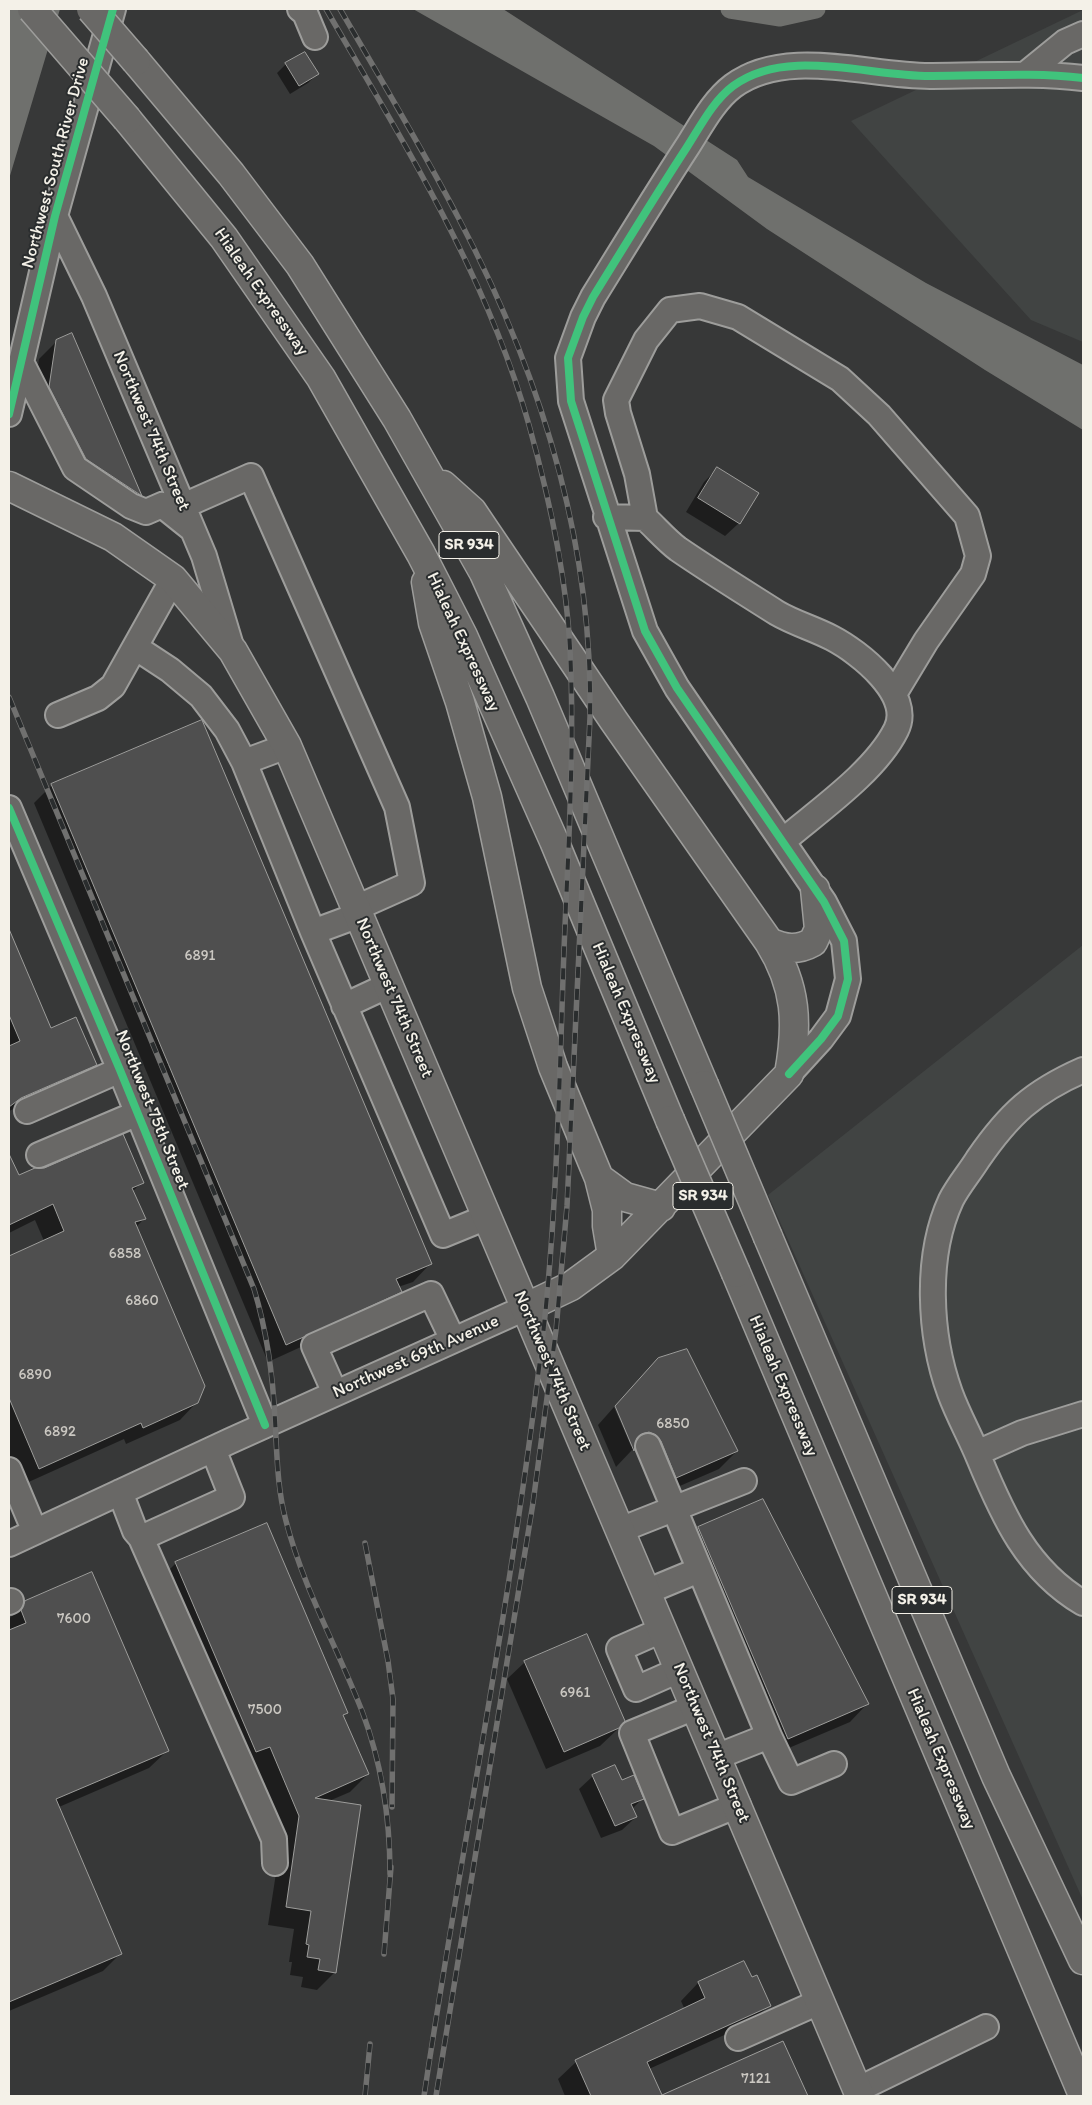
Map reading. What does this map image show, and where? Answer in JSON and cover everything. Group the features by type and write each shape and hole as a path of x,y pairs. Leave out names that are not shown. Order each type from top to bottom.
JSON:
{"main road":[{"name":"Hialeah Expressway","path":"32,9 127,119 224,238 321,378 421,554 462,636 554,841 670,1120 1083,2094"},
{"name":"SR 934","path":"91,9 231,174 300,265 397,419 484,573 528,670 996,1776 1083,1960"},
{"path":"427,471 472,511 619,729 769,942 784,968 792,994 795,1038 789,1074"},
{"name":"Northwest 74th Street","path":"9,486 113,537 173,579 233,651 287,746 738,1806 857,2094"},
{"path":"421,554 433,623 460,702 487,797 527,988 553,1068 599,1178 607,1210 607,1226 612,1256"},
{"path":"769,942 780,947 794,949 812,942 819,929 815,889"},
{"name":"Northwest 69th Avenue","path":"525,1308 571,1286 612,1256 789,1074"},
{"path":"599,1178 625,1197 661,1207"}],"street":[{"name":"Northwest South River Drive","path":"9,414 55,216 113,9"},
{"path":"300,9 304,13 315,37"},
{"path":"1026,73 1065,42 1083,34"},
{"name":"Northwest 69th Avenue","path":"789,1074 830,1028 843,1003 848,979 844,941 834,919 815,889 654,650 635,606 573,409 568,378 568,358 583,317 593,297 670,172 702,124 732,87 750,76 776,68 830,67 931,76 1026,73 1083,78"},
{"name":"Northwest 74th Street","path":"55,216 94,296 204,556 233,651"},
{"path":"783,841 876,761 897,729 898,705 894,694 880,674 861,658 834,639 780,614 677,548 645,518 637,474 618,413 616,400 646,340 670,310 700,306 738,317 840,379 879,415 967,516 978,556 973,574 926,641 894,694"},
{"path":"22,362 75,468 131,506 146,512 162,505 193,530"},
{"path":"183,506 251,476 397,807 412,883 313,932"},
{"path":"606,516 645,518"},
{"path":"58,715 98,698 113,686 173,579"},
{"path":"135,647 170,670 201,696 227,730 244,762 344,1006 443,1235 487,1217"},
{"path":"244,762 287,746"},
{"name":"Northwest 75th Street","path":"9,808 120,1070 265,1425"},
{"path":"344,1006 389,985"},
{"path":"27,1111 120,1070"},
{"path":"1083,1070 1047,1088 1024,1104 999,1129 951,1200 938,1244 932,1292 937,1340 950,1392 999,1506 1014,1534 1037,1565 1072,1596 1083,1603"},
{"path":"39,1155 138,1114"},
{"path":"335,1393 314,1346 431,1294 452,1340"},
{"name":"Northwest 69th Avenue","path":"9,1544 265,1425 525,1308"},
{"path":"977,1453 1022,1433 1083,1414"},
{"path":"648,1446 769,1736 791,1782 834,1764"},
{"path":"141,1538 232,1497 213,1449"},
{"path":"9,1470 35,1532"},
{"path":"620,1530 744,1481"},
{"path":"120,1492 135,1531 141,1538 274,1839 275,1863"},
{"path":"646,1592 699,1570"},
{"path":"662,1630 619,1649 636,1689 679,1670"},
{"path":"695,1707 632,1733 672,1832 738,1806"},
{"path":"716,1756 769,1736"},
{"path":"738,2038 819,2002"},
{"path":"857,2094 986,2027"}],"shaded area":[{"path":"9,9 60,9 9,179"},
{"path":"413,9 503,9 737,160 748,177 926,283 1083,365 1083,430 985,370 767,229 654,146"},
{"path":"1083,10 1083,342 1031,320 851,121"},
{"path":"1083,945 1083,1900 768,1195"}],"building":[{"path":"305,52 319,74 299,86 285,63"},
{"path":"72,333 142,496 86,459 49,387 56,340"},
{"path":"717,467 759,493 740,524 698,498"},
{"path":"202,720 432,1264 396,1279 402,1292 286,1345 51,784"},
{"path":"9,929 51,1028 76,1017 97,1065 21,1098 9,1107 9,1046 20,1041 9,1015"},
{"path":"123,1134 144,1183 132,1188 146,1219 135,1222 205,1386 198,1403 143,1428 141,1423 39,1469 9,1398 9,1256 64,1231 53,1204 9,1225 9,1154 19,1175 35,1168 44,1168"},
{"path":"687,1349 738,1451 676,1478 661,1441 656,1435 649,1432 642,1434 637,1438 634,1451 615,1406 658,1358"},
{"path":"763,1499 869,1704 788,1739 698,1527"},
{"path":"267,1523 348,1713 343,1715 369,1774 315,1798 361,1805 336,1973 318,1970 320,1959 307,1957 309,1945 306,1944 311,1911 286,1907 299,1816 270,1747 256,1752 175,1562"},
{"path":"92,1572 169,1751 56,1799 122,1954 9,2002 9,1630 26,1623 21,1610 25,1601"},
{"path":"587,1634 625,1721 619,1728 564,1752 524,1661"},
{"path":"615,1765 622,1780 634,1775 644,1799 631,1804 637,1817 615,1826 592,1775"},
{"path":"744,1961 752,1977 757,1975 771,2006 647,2062 662,2095 783,2041 808,2096 591,2096 575,2060 705,1998 698,1982"}],"waterway":[{"path":"730,9 780,17 816,9"}],"railway":[{"path":"326,9 441,211 490,315 529,425 550,507 561,563 570,648 572,724 570,799 554,1207 546,1309 528,1452 500,1637 424,2096"},
{"path":"340,9 445,192 488,277 514,337 537,398 556,460 571,523 582,587 589,652 590,717 567,1206 556,1330 533,1503 436,2096"},
{"path":"9,697 254,1289 266,1337 271,1370 278,1470 283,1509 302,1570 362,1711 375,1751 384,1791 390,1853 390,1874"},
{"path":"365,1543 388,1661 393,1699 392,1807"},
{"path":"384,1954 391,1867"},
{"path":"365,2096 370,2044"}],"cycle path":[{"path":"9,414 55,216 113,9"},
{"path":"789,1074 821,1039 838,1016 848,979 844,941 824,902 677,688 645,631 571,401 568,358 583,317 593,297 707,115 719,99 733,86 755,74 778,68 830,66 908,75 1026,75 1083,78"},
{"path":"9,808 120,1070 265,1425"}]}
